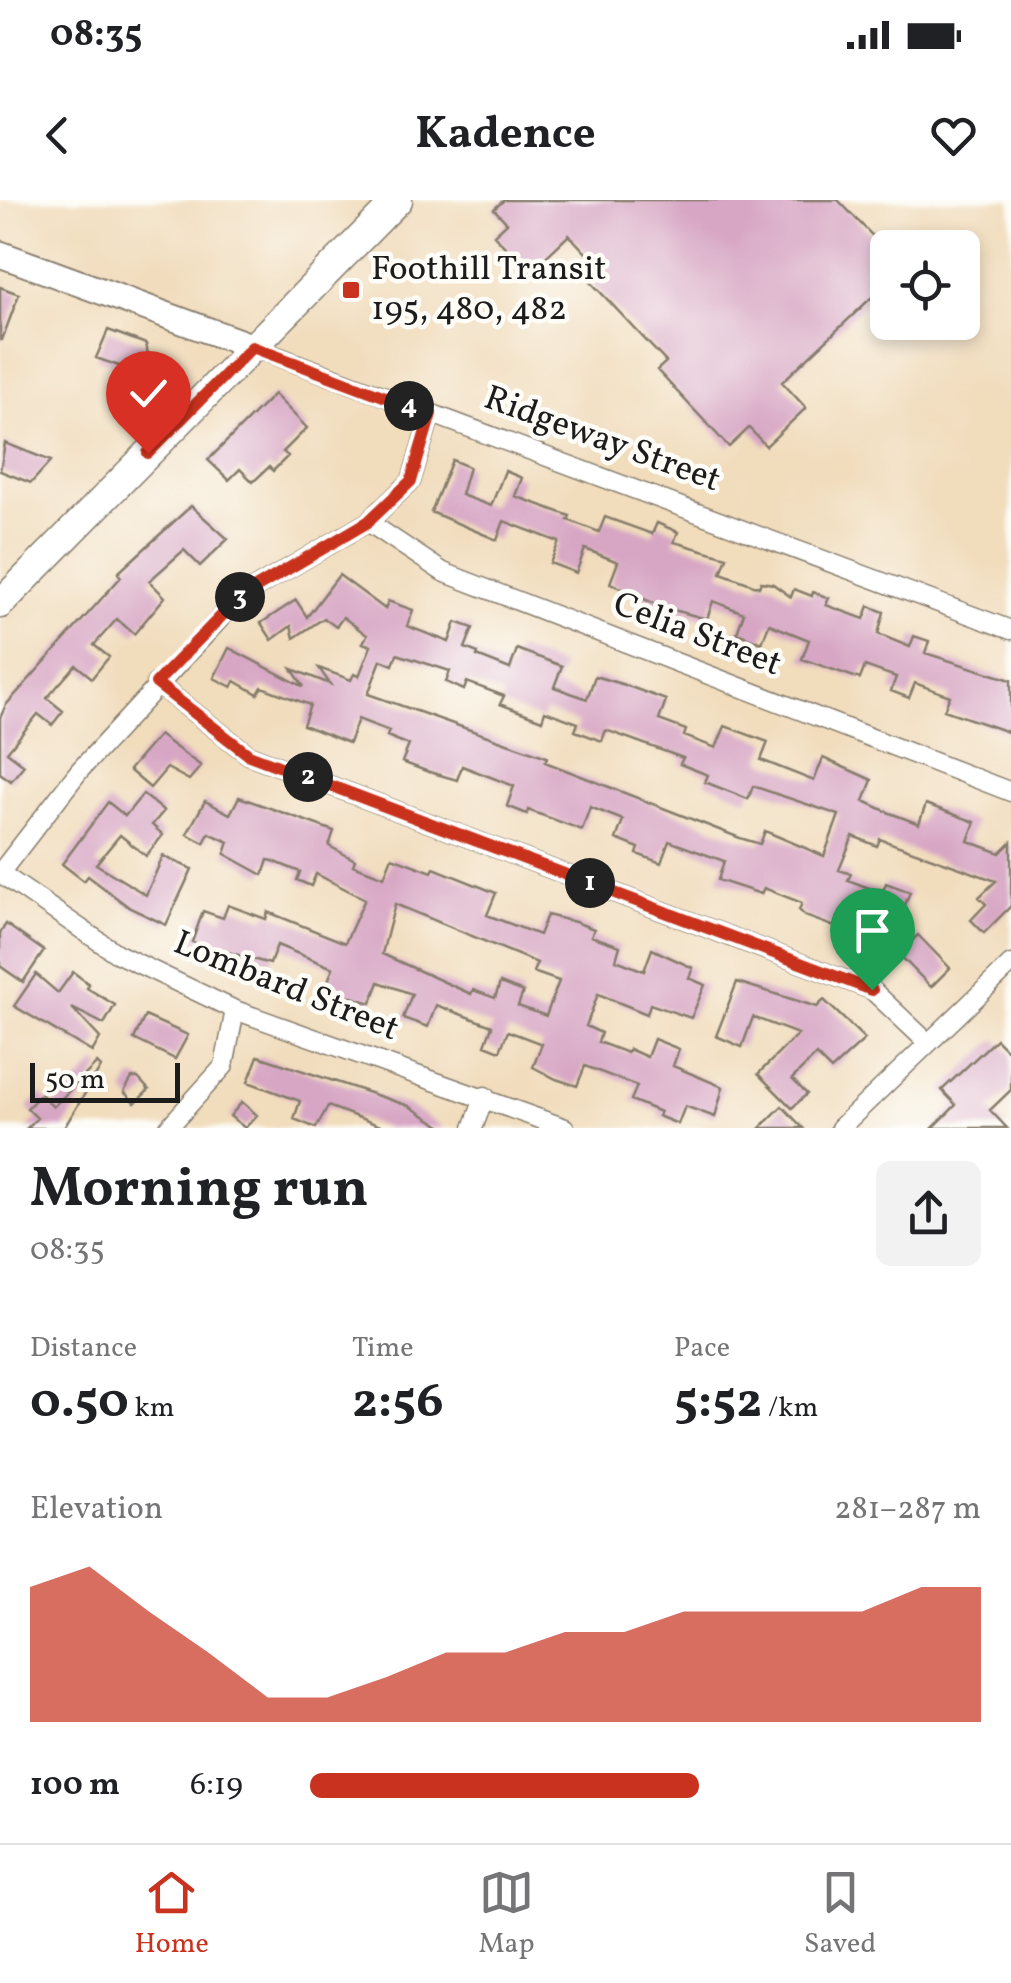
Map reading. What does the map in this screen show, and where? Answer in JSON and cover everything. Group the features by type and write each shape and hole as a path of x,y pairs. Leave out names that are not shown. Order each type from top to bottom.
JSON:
{"main road":[{"path":"0,604 398,200"}],"street":[{"name":"Ridgeway Street","path":"0,254 1011,630"},
{"path":"0,873 79,770 240,597 368,522 411,481 431,414"},
{"name":"Celia Street","path":"368,522 443,572 1011,792"},
{"path":"156,683 249,755 872,990 927,1042"},
{"name":"Lombard Street","path":"0,873 116,952 236,1010 485,1096 565,1128"},
{"path":"840,1128 1011,964"},
{"path":"168,1128 224,1066 236,1010"},
{"path":"474,1128 485,1096"}],"building":[{"path":"504,200 838,200 870,233 870,299 782,382 806,408 766,446 749,428 729,447 657,370 666,362 591,282 603,271 569,235 529,273 494,235 507,223 494,209"},
{"path":"0,287 19,294 2,340 0,340"},
{"path":"108,330 146,344 150,367 142,374 96,358"},
{"path":"274,394 307,428 283,452 288,456 273,471 269,467 253,482 240,469 229,480 208,460"},
{"path":"5,443 51,461 31,483 0,471"},
{"path":"452,460 469,467 461,495 491,506 505,471 522,478 515,496 570,516 568,520 599,532 605,517 652,534 657,523 678,532 674,542 727,557 721,573 759,587 761,582 773,584 791,597 794,589 812,596 813,592 829,598 826,605 864,619 869,606 884,612 878,634 910,647 914,636 929,641 925,653 1011,680 1011,733 944,710 950,696 915,683 909,698 891,691 896,677 865,666 860,679 802,659 809,640 769,624 762,643 737,633 744,613 713,601 707,619 659,606 610,583 618,562 585,549 576,573 550,563 559,542 504,521 497,540 431,512"},
{"path":"191,506 228,539 200,566 184,550 149,581 165,597 134,634 117,619 94,645 109,657 92,678 76,665 47,698 63,711 52,725 38,714 7,752 24,765 11,781 0,773 0,718 6,705 121,577 118,573"},
{"path":"339,575 385,609 388,601 413,610 407,626 449,642 456,622 473,628 465,648 478,653 477,656 510,669 517,649 562,666 554,687 587,699 595,676 625,685 666,700 659,720 686,730 684,736 716,748 725,726 768,742 761,760 814,781 823,758 872,780 864,801 890,813 919,824 926,804 975,822 968,841 1000,853 1011,842 1011,906 984,933 971,920 986,904 979,897 996,881 880,839 877,846 853,836 839,870 851,874 848,880 882,893 886,883 910,892 889,947 805,916 799,910 802,903 764,888 761,894 718,880 724,861 669,841 661,863 637,854 639,848 616,839 623,820 590,807 582,830 528,810 527,814 507,806 514,786 462,766 457,780 402,762 409,745 387,736 389,731 358,719 349,743 303,725 310,705 262,687 258,694 235,681 232,687 214,678 229,648 304,687 292,669 330,684 319,668 351,680 354,674 359,676 371,646 363,643 367,635 343,617 336,627 324,618 294,638 291,626 272,640 261,623 296,600 307,617","holes":["397,654 450,671 446,682 464,690 467,682 504,696 500,704 542,720 545,711 578,723 575,731 602,741 606,730 683,758 680,764 708,775 705,782 748,799 753,786 839,815 824,856 765,831 760,844 740,838 545,762 547,757 368,694 381,660 393,665"]},
{"path":"159,735 201,766 189,780 167,768 150,788 129,770"},
{"path":"143,794 164,811 152,825 163,835 146,856 120,835 96,864 146,895 163,856 192,869 166,925 130,908 88,876 84,881 62,864 108,802 125,816"},
{"path":"239,797 334,831 329,846 355,860 353,865 384,877 392,857 432,872 434,868 496,893 487,915 539,935 547,915 575,922 594,929 591,936 620,946 616,960 644,971 652,949 693,968 689,978 705,985 691,1018 650,1004 647,1014 598,994 586,1026 601,1033 598,1042 627,1053 629,1049 647,1057 654,1039 679,1049 673,1066 723,1087 715,1117 685,1106 678,1124 631,1100 637,1086 585,1066 577,1086 556,1079 533,1067 542,1044 508,1031 500,1051 485,1045 492,1026 436,1005 428,1027 403,1018 412,994 379,982 371,1003 325,989 333,968 277,945 270,964 192,942 203,911 223,918 228,905 266,919 268,912 345,943 365,899 316,874 311,886 297,880 300,872 273,861 268,860 263,875 225,854 229,842 209,833 204,843 187,834 205,801 230,814","holes":["395,904 537,963 533,972 559,981 546,1016 518,1006 523,992 500,983 495,998 473,990 471,994 382,954"]},
{"path":"6,924 44,951 23,982 0,966 0,933"},
{"path":"918,935 950,968 931,987 898,953"},
{"path":"73,972 89,984 87,988 115,1005 104,1024 72,1008 100,1038 92,1052 14,1006 36,974 58,993"},
{"path":"737,982 817,1007 824,1000 865,1039 831,1070 816,1055 792,1079 807,1094 792,1108 758,1074 798,1034 753,1017 742,1047 716,1036"},
{"path":"145,1016 188,1035 175,1059 134,1039"},
{"path":"996,1039 1011,1054 1011,1090 990,1110 1007,1128 933,1128 956,1105 942,1090"},
{"path":"258,1056 409,1106 444,1128 386,1128 328,1106 316,1128 294,1119 300,1101 248,1082"},
{"path":"97,1063 101,1067 64,1128 27,1128 37,1118 27,1108 41,1094 53,1107"},
{"path":"132,1078 138,1078 149,1090 135,1103 124,1092"},
{"path":"242,1102 257,1115 245,1128 230,1116"},
{"path":"782,1106 803,1128 760,1128"}],"place":[{"name":"Foothill Transit 195, 480, 482","path":"351,290"}],"route":[{"path":"148,453 252,347 431,414 411,481 368,522 240,597 156,683 249,755 872,990"}]}
